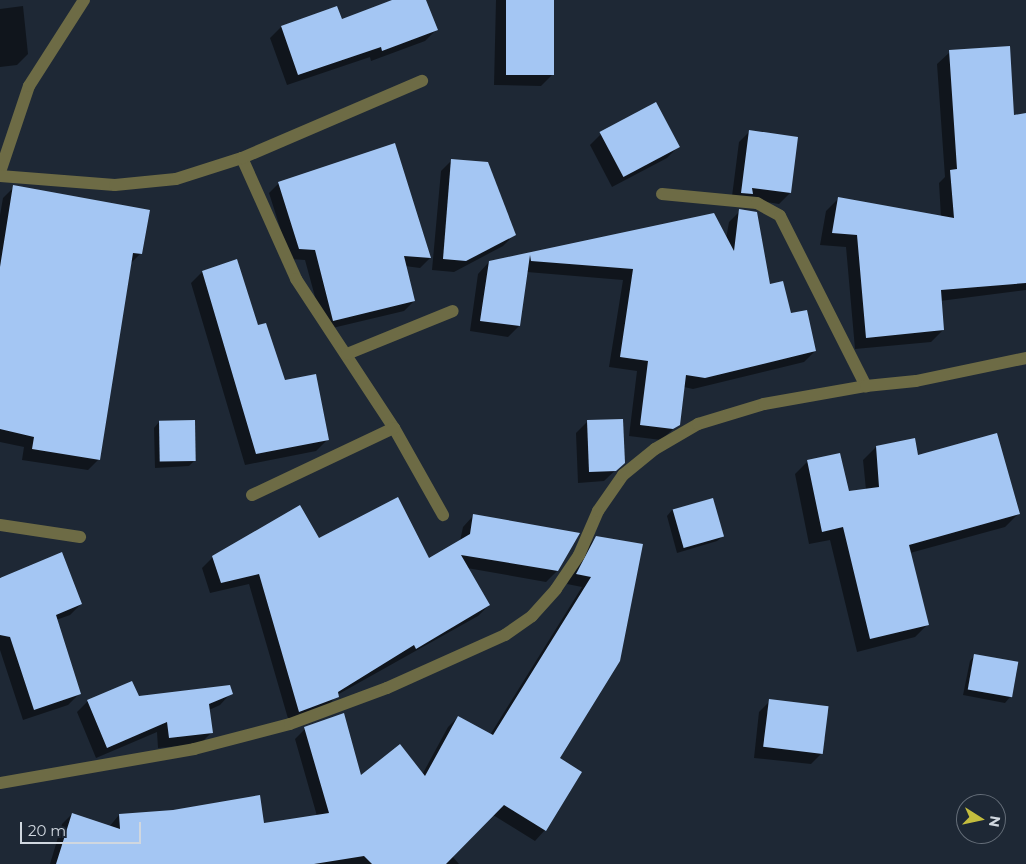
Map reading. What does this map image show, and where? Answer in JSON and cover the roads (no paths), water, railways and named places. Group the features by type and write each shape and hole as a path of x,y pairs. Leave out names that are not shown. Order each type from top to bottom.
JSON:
{"street":[{"path":"0,172 29,86 84,0"},
{"path":"0,176 115,185 176,179 242,158 422,81"},
{"path":"242,158 296,279 394,428 444,515"},
{"path":"662,194 757,204 780,216 866,386"},
{"path":"347,354 453,311"},
{"path":"0,783 194,749 290,724 387,688 505,635 532,616 556,589 578,555 598,511 623,475 655,449 698,424 764,404 866,386 916,381 1026,358"},
{"path":"252,495 394,428"},
{"path":"0,525 80,537"}]}
